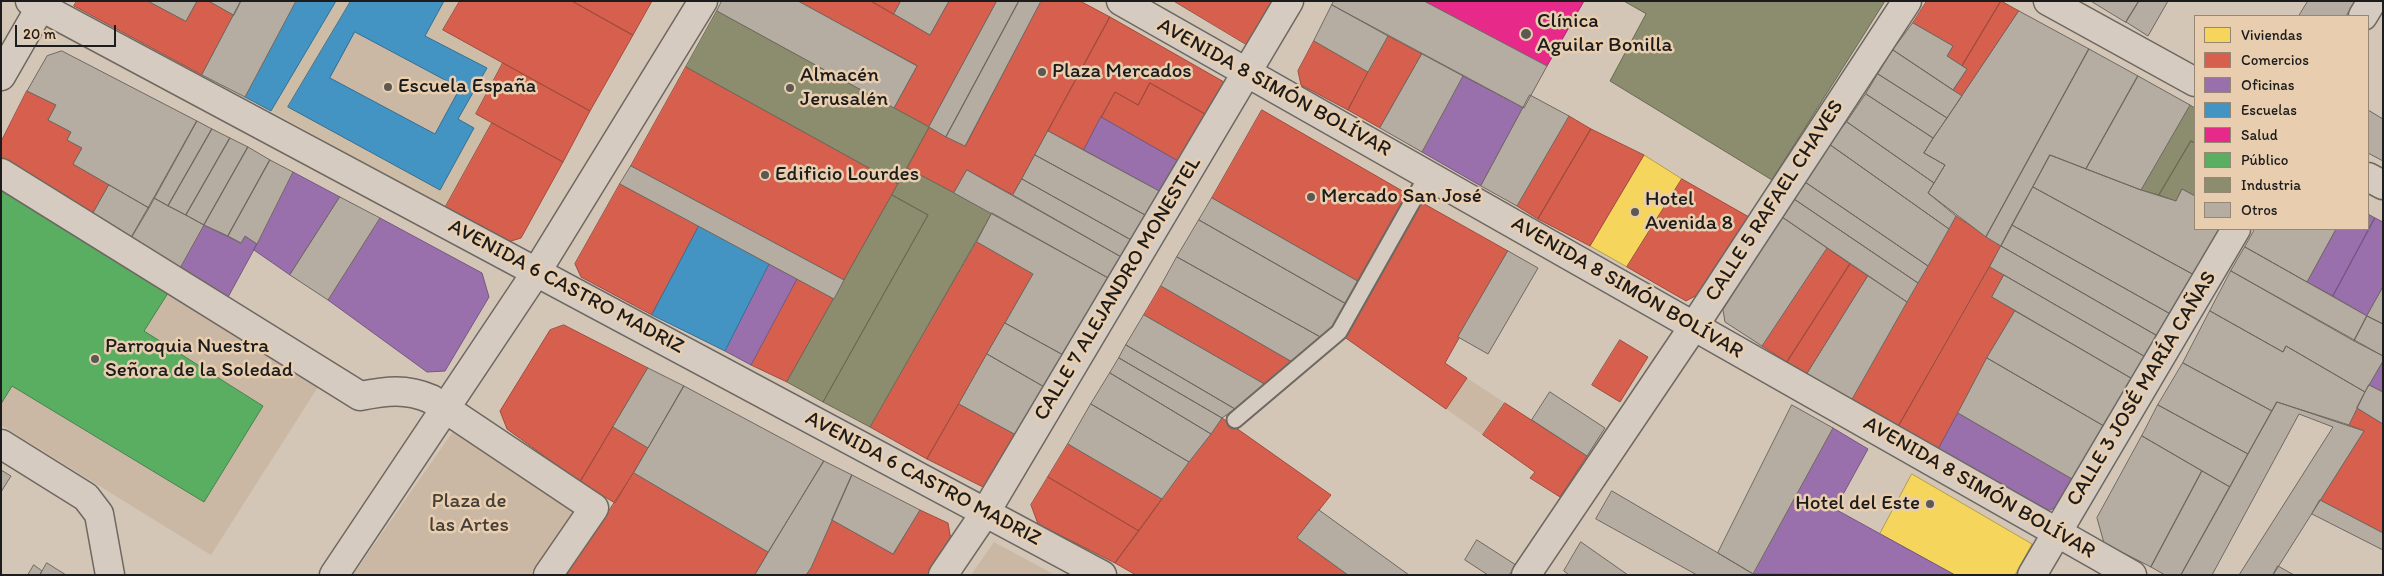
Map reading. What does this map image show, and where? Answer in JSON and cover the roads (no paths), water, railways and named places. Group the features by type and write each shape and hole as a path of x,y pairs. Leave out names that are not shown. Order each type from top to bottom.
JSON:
{"street":[{"path":"334,575 537,272 703,1"},
{"name":"AVENIDA 8 SIMÓN BOLÍVAR","path":"1121,1 2132,575"},
{"name":"CALLE 7 ALEJANDRO MONESTEL","path":"943,575 985,513 1289,1"},
{"name":"CALLE 5 RAFAEL CHAVES","path":"1526,575 1694,326 1907,1"},
{"path":"2048,1 2194,81"},
{"path":"2364,15 2372,1"},
{"path":"1,76 38,3"},
{"name":"AVENIDA 6 CASTRO MADRIZ","path":"38,3 1102,575"},
{"path":"1,173 360,396 396,390 416,392 445,408 594,508 548,575"},
{"path":"2369,178 2383,185"},
{"name":"CALLE 3 JOSÉ MARÍA CAÑAS","path":"2032,575 2235,230"},
{"path":"1,444 86,497 94,506 99,514 110,575"}],"lane":[{"path":"1235,420 1339,332 1428,174"}],"place":[{"name":"Clínica Aguilar Bonilla","path":"1526,34"},
{"name":"Plaza Mercados","path":"1042,72"},
{"name":"Escuela España","path":"388,87"},
{"name":"Almacén Jerusalén","path":"790,88"},
{"name":"Edificio Lourdes","path":"765,175"},
{"name":"Mercado San José","path":"1311,197"},
{"name":"Hotel Avenida 8","path":"1635,212"},
{"name":"Parroquia Nuestra Señora de la Soledad","path":"95,359"},
{"name":"Hotel del Este","path":"1930,504"}],"park label":[{"name":"Plaza de las Artes","path":"469,514"}]}
